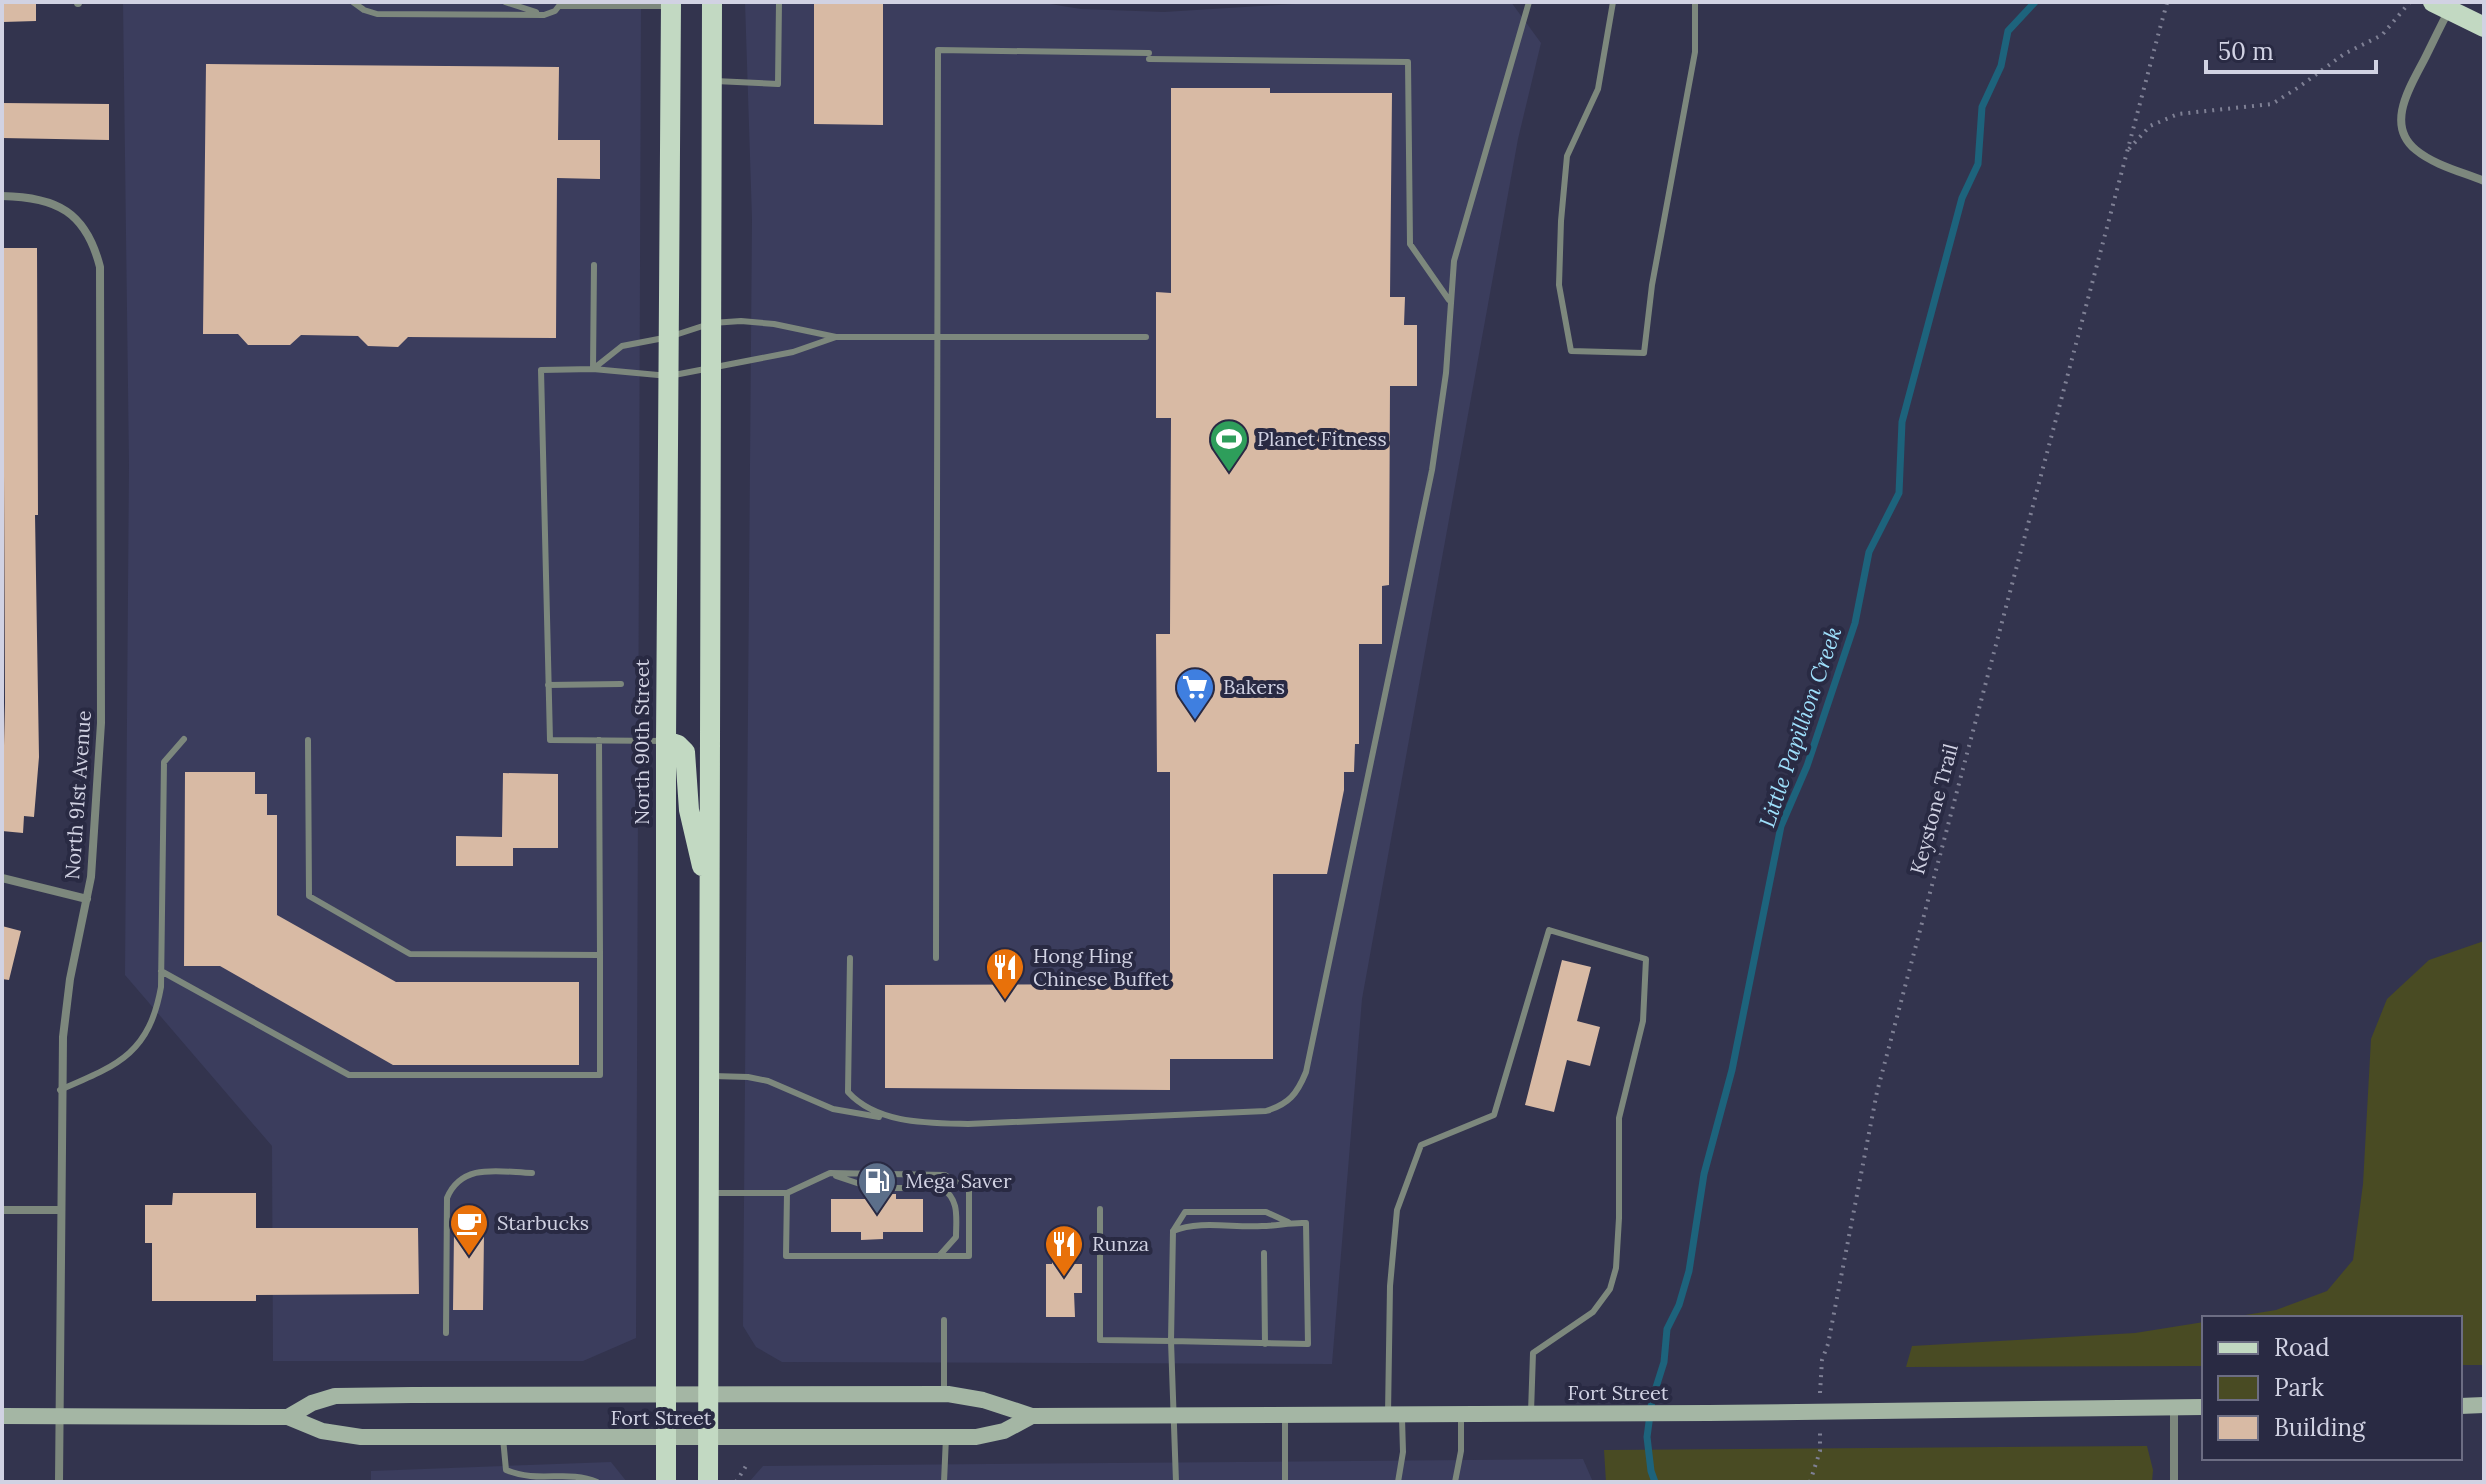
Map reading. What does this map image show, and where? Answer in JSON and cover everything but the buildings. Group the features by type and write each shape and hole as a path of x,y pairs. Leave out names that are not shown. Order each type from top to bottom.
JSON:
{"main road":[{"path":"708,1482 712,2"},
{"name":"North 90th Street","path":"666,1482 666,741 671,4"},
{"path":"2445,5 2484,27"},
{"path":"666,741 678,745 685,752 689,810 711,901"},
{"name":"Fort Street","path":"288,1417 312,1403 335,1396 944,1394 983,1400 1032,1416 2202,1407"},
{"path":"2462,1406 2484,1405"},
{"name":"Fort Street","path":"2,1416 288,1417 322,1431 361,1437 503,1438 976,1437 1004,1431 1032,1416"}],"street":[{"path":"2445,5 2403,100 2401,122 2405,137 2414,149 2427,158 2484,181"},
{"name":"North 91st Avenue","path":"2,196 45,201 70,213 89,233 100,267 101,723 95,838 87,899 70,979 60,1090 59,1482"},
{"path":"2,878 87,899"},
{"path":"2,1210 60,1210"},
{"path":"2174,1407 2174,1482"}],"lane":[{"path":"353,2 377,14 544,15 555,11 561,4 671,4"},
{"path":"505,2 544,15"},
{"path":"712,81 778,84 779,2"},
{"path":"709,1076 758,1079 833,1109 968,1124 1266,1111 1283,1106 1297,1094 1306,1072 1432,470 1446,373 1454,261 1529,2"},
{"path":"1613,2 1598,89 1567,156 1559,285 1571,351 1644,353 1652,285 1695,52 1695,2"},
{"path":"936,958 938,50 1408,62 1410,244 1450,302"},
{"path":"593,369 594,265"},
{"path":"593,369 622,346 669,337 712,323 741,321 774,324 836,337 1146,337"},
{"path":"666,741 550,740 541,370 593,369 669,376 793,352 836,337"},
{"path":"548,685 621,684"},
{"path":"60,1090 113,1067 141,1042 157,1010 161,971 164,762 184,739"},
{"path":"308,740 309,896 410,954 600,955"},
{"path":"161,971 349,1075 600,1075 599,740"},
{"path":"1398,1482 1403,1452 1395,1414 1390,1286 1397,1210 1421,1145 1494,1115 1549,930 1646,959 1643,1021 1619,1118 1616,1268 1610,1289 1593,1312 1533,1353 1531,1414"},
{"path":"850,958 848,1092 872,1112 900,1118"},
{"path":"446,1333 447,1198 452,1187 469,1173 532,1173"},
{"path":"709,1193 787,1193 830,1173 945,1175 969,1190 969,1256 786,1256 787,1193"},
{"path":"830,1173 872,1188 942,1188 951,1194 956,1203 956,1237 939,1256"},
{"path":"1100,1209 1100,1340 1308,1344 1306,1223 1288,1222 1265,1227 1186,1226 1173,1231"},
{"path":"1176,1482 1176,1415 1171,1376 1173,1231 1185,1212 1266,1212 1288,1222"},
{"path":"1264,1253 1265,1344"},
{"path":"944,1320 944,1394"},
{"path":"1285,1414 1285,1482"},
{"path":"1455,1482 1461,1451 1461,1414"},
{"path":"944,1482 946,1437"},
{"path":"503,1438 506,1470 522,1478 586,1477 597,1482"}],"path":[{"name":"Keystone Trail","path":"1810,1482 1820,1451 1822,1360 1828,1344 1877,1092 2165,2"},
{"path":"2127,151 2150,126 2178,114 2272,104 2344,54 2382,35 2410,2"},
{"path":"736,1482 746,1466"}],"shaded area":[{"path":"123,2 641,2 636,1338 583,1361 273,1361 272,1146 125,975 129,465"},
{"path":"745,2 1038,2 1081,9 1164,12 1327,2 1511,2 1541,43 1518,139 1362,999 1332,1364 782,1362 756,1347 743,1326 752,219"},
{"path":"1583,1459 1593,1482 749,1482 763,1466"},
{"path":"611,1462 627,1482 371,1482 371,1471"}],"green space":[{"path":"2484,941 2484,1365 2462,1365 2462,1316 2239,1316 2276,1310 2327,1291 2353,1260 2363,1184 2371,1039 2387,999 2429,960"},
{"path":"2202,1322 2202,1366 1906,1367 1912,1346 2135,1333"},
{"path":"2147,1446 2153,1470 2152,1482 1606,1482 1604,1450"}],"waterway":[{"name":"Little Papillion Creek","path":"1655,1482 1647,1437 1652,1400 1664,1362 1667,1329 1679,1305 1689,1271 1704,1174 1732,1070 1781,826 1807,766 1855,623 1869,552 1899,493 1902,422 1962,198 1978,164 1982,107 2001,66 2008,31 2035,2"}],"place":[{"name":"Planet Fitness","path":"1229,473"},
{"name":"Bakers","path":"1195,721"},
{"name":"Hong Hing Chinese Buffet","path":"1005,1001"},
{"name":"Mega Saver","path":"877,1215"},
{"name":"Starbucks","path":"469,1257"},
{"name":"Runza","path":"1064,1278"}]}
